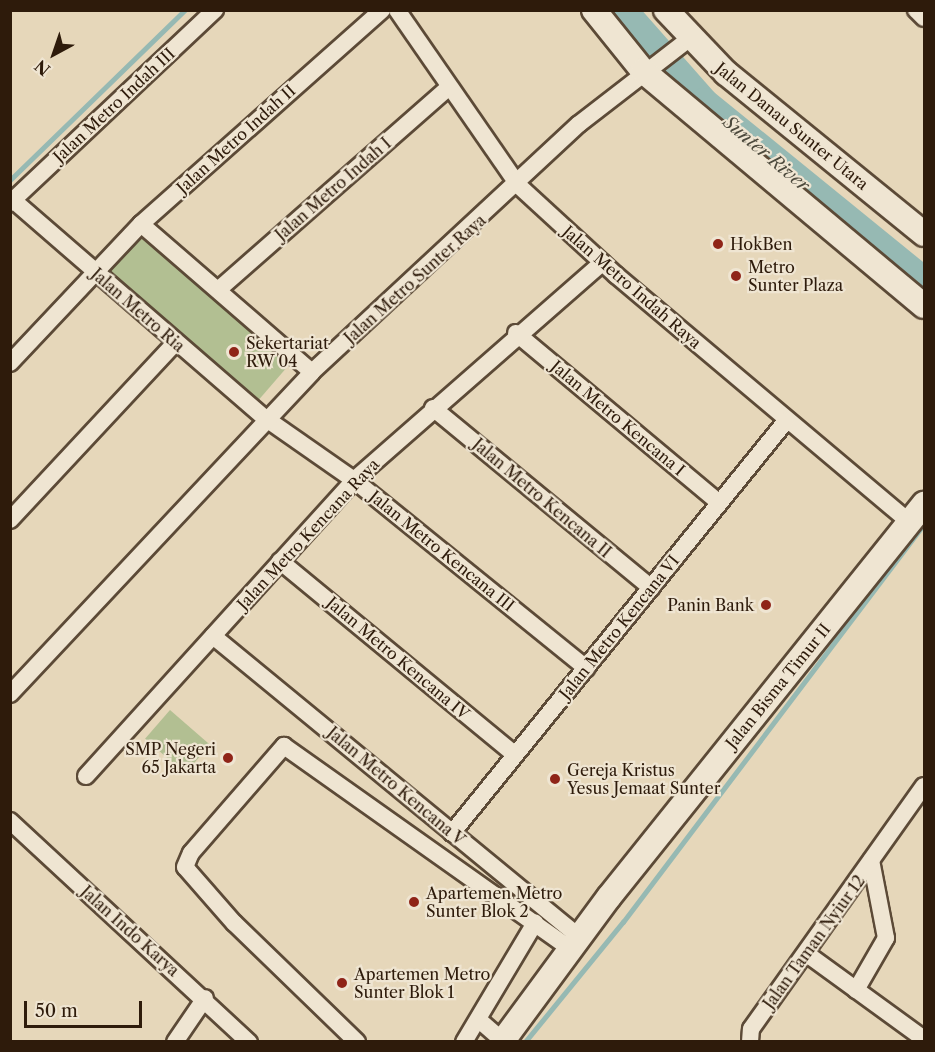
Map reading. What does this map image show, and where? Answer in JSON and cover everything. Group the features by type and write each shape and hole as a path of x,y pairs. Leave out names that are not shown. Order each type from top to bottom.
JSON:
{"main road":[{"path":"594,10 647,68 924,306"},
{"name":"Jalan Danau Sunter Utara","path":"666,10 683,43 924,234"},
{"name":"Jalan Bisma Timur II","path":"502,1041 574,942 924,504"}],"street":[{"name":"Jalan Metro Indah III","path":"12,202 215,10"},
{"name":"Jalan Metro Indah II","path":"10,363 141,224 382,10"},
{"name":"Jalan Metro Indah Raya","path":"398,10 518,185 602,263 786,421 910,523"},
{"path":"916,10 924,18"},
{"name":"Jalan Metro Sunter Raya","path":"10,694 265,418 312,372 647,68 683,43"},
{"name":"Jalan Metro Indah I","path":"218,290 449,87"},
{"name":"Jalan Metro Ria","path":"12,202 265,418"},
{"path":"141,224 312,372"},
{"name":"Jalan Metro Kencana Raya","path":"86,776 354,480 516,333 602,263"},
{"name":"Jalan Metro Kencana I","path":"516,333 719,503"},
{"path":"10,520 175,343"},
{"name":"Jalan Metro Kencana II","path":"433,408 651,588"},
{"name":"Jalan Metro Kencana III","path":"265,418 354,480 586,668"},
{"name":"Jalan Metro Kencana VI","path":"452,833 786,421"},
{"name":"Jalan Metro Kencana IV","path":"280,561 515,755"},
{"name":"Jalan Metro Kencana V","path":"213,636 452,833 574,942"},
{"path":"357,1041 234,923 185,867 191,853 284,746 535,923 574,942"},
{"name":"Jalan Taman Nyiur 12","path":"750,1041 751,1029 807,954 924,786"},
{"name":"Jalan Indo Karya","path":"10,821 205,998 249,1041"},
{"path":"856,990 886,938 871,860"},
{"path":"502,1041 474,1034 535,923"},
{"path":"807,954 924,1039"},
{"path":"175,1041 205,998"}],"green space":[{"path":"140,230 292,362 254,405 103,273"},
{"path":"170,710 210,745 185,773 145,739"}],"waterway":[{"path":"10,180 185,10"},
{"name":"Sunter River","path":"623,10 704,102 924,281"},
{"path":"525,1042 623,922 924,524"}],"place":[{"name":"HokBen","path":"718,244"},
{"name":"Metro Sunter Plaza","path":"736,276"},
{"name":"Sekertariat RW 04","path":"234,352"},
{"name":"Panin Bank","path":"766,605"},
{"name":"SMP Negeri 65 Jakarta","path":"228,758"},
{"name":"Gereja Kristus Yesus Jemaat Sunter","path":"555,779"},
{"name":"Apartemen Metro Sunter Blok 2","path":"414,902"},
{"name":"Apartemen Metro Sunter Blok 1","path":"342,983"}]}
